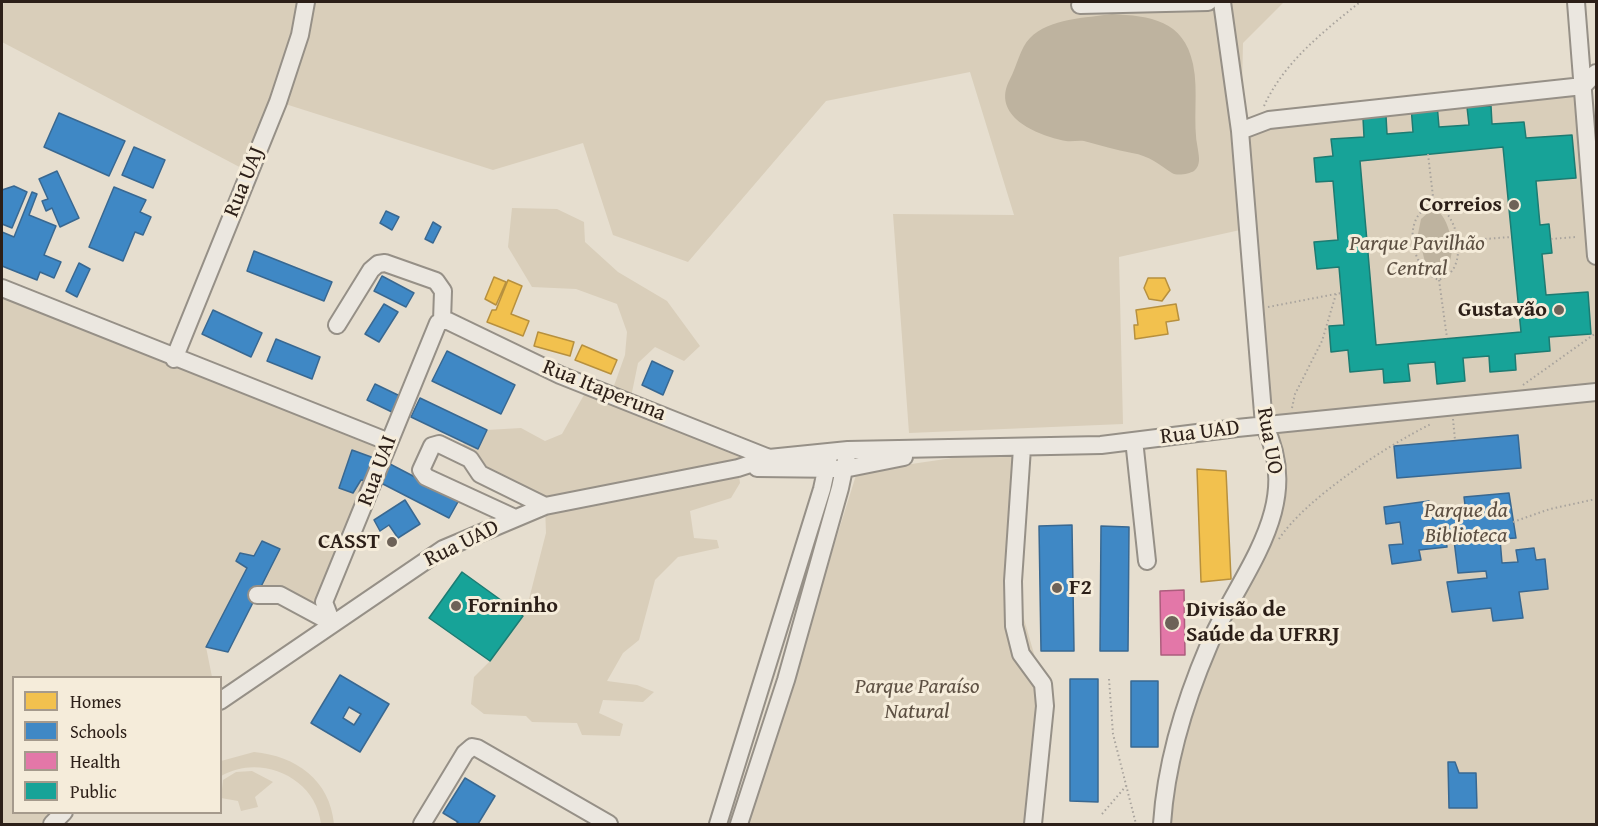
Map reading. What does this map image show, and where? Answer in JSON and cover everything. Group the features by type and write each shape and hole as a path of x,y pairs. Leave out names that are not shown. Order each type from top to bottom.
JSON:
{"street":[{"name":"Rua UAJ","path":"174,358 279,102 300,35 306,2"},
{"path":"1080,5 1208,2"},
{"name":"Rua UO","path":"1162,825 1174,748 1188,701 1210,642 1261,549 1273,510 1278,466 1264,425 1240,131 1222,2"},
{"path":"1576,2 1596,256"},
{"path":"1240,131 1256,123 1583,86 1596,73"},
{"path":"336,325 371,270 378,264 385,263 436,281 443,291 442,321"},
{"path":"2,288 174,358 264,390 389,442"},
{"name":"Rua UAI","path":"332,623 324,602 438,323 442,321"},
{"name":"Rua Itaperuna","path":"442,321 448,321 560,375 769,458"},
{"name":"Rua UAD","path":"222,700 443,549 544,506 738,468 769,458 848,450 945,450 1101,445 1264,425 1596,392"},
{"path":"1101,445 1135,449 1208,444 1237,428"},
{"path":"515,518 423,474 421,470 432,446 439,444 467,457 480,474 544,506"},
{"path":"1022,448 1012,581 1014,626 1021,654 1043,684 1045,706 1033,825"},
{"path":"1135,449 1147,561"},
{"path":"739,825 786,680 848,450"},
{"name":"Rua UAD","path":"738,468 844,469 945,450"},
{"path":"718,825 747,738 830,452"},
{"path":"469,497 480,474"},
{"path":"256,595 280,595 332,623"},
{"path":"422,825 465,753 472,747 609,825"},
{"path":"52,825 63,814"}],"path":[{"path":"1256,123 1273,86 1291,63 1360,2"},
{"path":"1428,154 1434,205"},
{"path":"1434,205 1441,207 1448,214 1458,242 1455,267 1450,274 1438,280 1428,276 1420,267 1412,244 1417,214 1424,207 1434,205"},
{"path":"1458,242 1511,237"},
{"path":"1551,239 1575,237"},
{"path":"1368,248 1412,244"},
{"path":"1438,280 1447,338"},
{"path":"1255,309 1341,293"},
{"path":"1291,423 1295,394 1322,341 1336,294"},
{"path":"1498,402 1596,333"},
{"path":"1449,407 1455,440"},
{"path":"1279,540 1305,508 1400,439 1431,424"},
{"path":"1513,522 1551,509 1596,499"},
{"path":"1109,679 1113,735 1136,825"},
{"path":"1102,814 1127,785"}],"green space":[{"path":"4,2 1284,2 1243,43 1241,130 1583,86 1596,228 1596,824 1167,824 1169,772 1210,642 1271,517 1278,466 1240,230 1119,257 1123,424 909,433 893,214 1014,215 970,72 826,101 688,262 613,235 583,143 493,170 279,102 249,172 2,42"},
{"path":"512,208 557,209 584,222 585,242 618,272 667,301 700,346 684,361 655,347 638,363 630,402 769,458 738,468 740,483 731,498 690,511 694,538 717,540 719,548 678,557 655,580 639,640 623,653 607,681 637,685 654,692 643,702 603,700 599,713 623,724 620,736 582,735 577,723 532,722 526,716 484,714 471,704 474,677 490,661 523,616 528,603 546,533 545,506 457,452 464,443 478,449 487,430 521,428 545,441 562,434 589,386 611,394 625,355 627,332 617,304 576,289 532,287 508,247"},
{"path":"2,288 368,439 380,452 374,458 352,451 339,488 352,493 361,480 366,481 324,602 332,623 257,595 279,550 262,541 254,556 241,553 236,561 247,568 206,647 212,676 12,676 12,814 63,814 52,824 2,824"},
{"name":"Parque Paraíso Natural","path":"993,452 1021,459 1013,581 1045,692 1029,824 747,824 857,472"},
{"path":"254,752 269,754 297,765 318,783 326,795 334,824 321,824 317,808 309,793 284,774 252,767 222,776 222,761"},
{"path":"252,771 273,782 255,797 258,807 241,811 238,801 222,798 223,780 236,772"}],"shaded area":[{"path":"1112,14 1139,16 1163,23 1182,38 1188,49 1195,75 1196,139 1199,164 1194,171 1174,174 1138,154 1084,141 1054,138 1030,129 1011,113 1006,103 1005,92 1021,52 1030,38 1047,26 1080,18"},
{"path":"1430,211 1440,213 1444,219 1452,245 1449,262 1445,269 1438,273 1426,266 1418,234 1421,219"}],"building: Homes":[{"path":"494,277 506,282 496,305 485,299"},
{"path":"1148,278 1165,278 1170,290 1162,301 1149,299 1144,288"},
{"path":"508,280 522,286 511,314 529,321 523,336 487,322 492,310 496,310"},
{"path":"1176,304 1179,320 1166,322 1168,334 1135,339 1134,325 1138,325 1136,310"},
{"path":"538,332 574,342 570,356 534,346"},
{"path":"582,345 617,360 611,374 575,360"},
{"path":"1197,469 1226,471 1231,579 1201,582"}],"building: Schools":[{"path":"59,113 125,141 109,176 44,147"},
{"path":"134,147 165,160 153,188 122,175"},
{"path":"57,171 79,218 60,227 52,208 46,211 42,201 48,199 39,179"},
{"path":"14,186 27,192 12,228 2,224 2,190"},
{"path":"114,187 146,200 140,212 151,217 143,235 135,232 123,261 89,247"},
{"path":"32,192 37,194 29,215 56,226 44,255 61,262 54,278 40,272 37,280 2,266 2,232 14,237"},
{"path":"386,211 399,217 392,230 380,223"},
{"path":"433,222 441,227 433,243 425,239"},
{"path":"254,251 332,282 324,301 247,271"},
{"path":"79,263 90,269 77,297 66,291"},
{"path":"382,276 414,293 406,307 374,291"},
{"path":"384,304 398,312 379,342 365,334"},
{"path":"213,310 262,333 251,357 202,334"},
{"path":"276,339 320,357 312,379 267,361"},
{"path":"447,351 515,385 501,414 432,381"},
{"path":"652,361 673,371 663,395 642,385"},
{"path":"375,384 402,397 394,413 367,400"},
{"path":"420,398 487,430 478,449 411,417"},
{"path":"1518,435 1521,468 1397,478 1394,446"},
{"path":"352,450 374,458 366,481 361,480 353,493 339,488"},
{"path":"390,464 459,500 449,518 381,483"},
{"path":"1509,493 1516,538 1500,539 1502,563 1518,562 1516,550 1534,548 1536,560 1545,559 1548,589 1519,592 1523,618 1493,621 1491,608 1452,612 1447,582 1487,578 1486,571 1458,573 1453,532 1445,533 1447,547 1419,550 1421,560 1392,564 1389,545 1403,544 1400,522 1386,524 1384,507 1429,501 1431,518 1466,513 1464,497"},
{"path":"405,500 420,524 398,538 389,525 380,531 374,520"},
{"name":"F2","path":"1072,525 1074,651 1041,651 1039,526"},
{"path":"1101,526 1129,527 1128,651 1100,651"},
{"path":"262,541 280,549 228,652 206,647 247,568 236,561 240,553 254,556"},
{"path":"340,675 389,704 360,752 311,723","holes":["349,707 361,714 354,725 343,718"]},
{"path":"1070,679 1098,679 1098,802 1070,801"},
{"path":"1131,681 1158,681 1158,747 1131,747"},
{"path":"1448,762 1455,762 1459,773 1476,773 1477,808 1449,808"},
{"path":"465,778 495,796 478,824 456,824 458,822 443,813"}],"building: Health":[{"name":"Divisão de Saúde da UFRRJ","path":"1184,590 1185,655 1161,655 1160,591"}],"building: Public":[{"path":"1437,104 1439,127 1469,125 1467,107 1491,106 1492,124 1524,122 1526,138 1572,135 1576,178 1536,181 1540,225 1549,224 1552,253 1542,254 1546,295 1588,292 1591,334 1549,337 1550,351 1515,354 1516,370 1490,372 1489,356 1463,358 1465,381 1437,384 1435,362 1408,364 1410,381 1384,383 1383,369 1350,372 1348,350 1331,352 1329,326 1344,325 1339,267 1317,269 1314,242 1338,240 1333,181 1316,182 1314,158 1333,156 1331,139 1364,137 1363,118 1386,116 1387,134 1413,132 1411,106","holes":["1503,147 1521,332 1376,345 1360,161"]},
{"path":"462,572 523,616 490,661 429,618"}],"place":[{"name":"Correios","path":"1514,205"},
{"name":"Gustavão","path":"1559,310"},
{"name":"CASST","path":"392,542"},
{"name":"F2","path":"1057,588"},
{"name":"Forninho","path":"456,606"},
{"name":"Divisão de Saúde da UFRRJ","path":"1172,623"}],"park label":[{"name":"Parque Pavilhão Central","path":"1417,256"},
{"name":"Parque da Biblioteca","path":"1466,524"}]}
